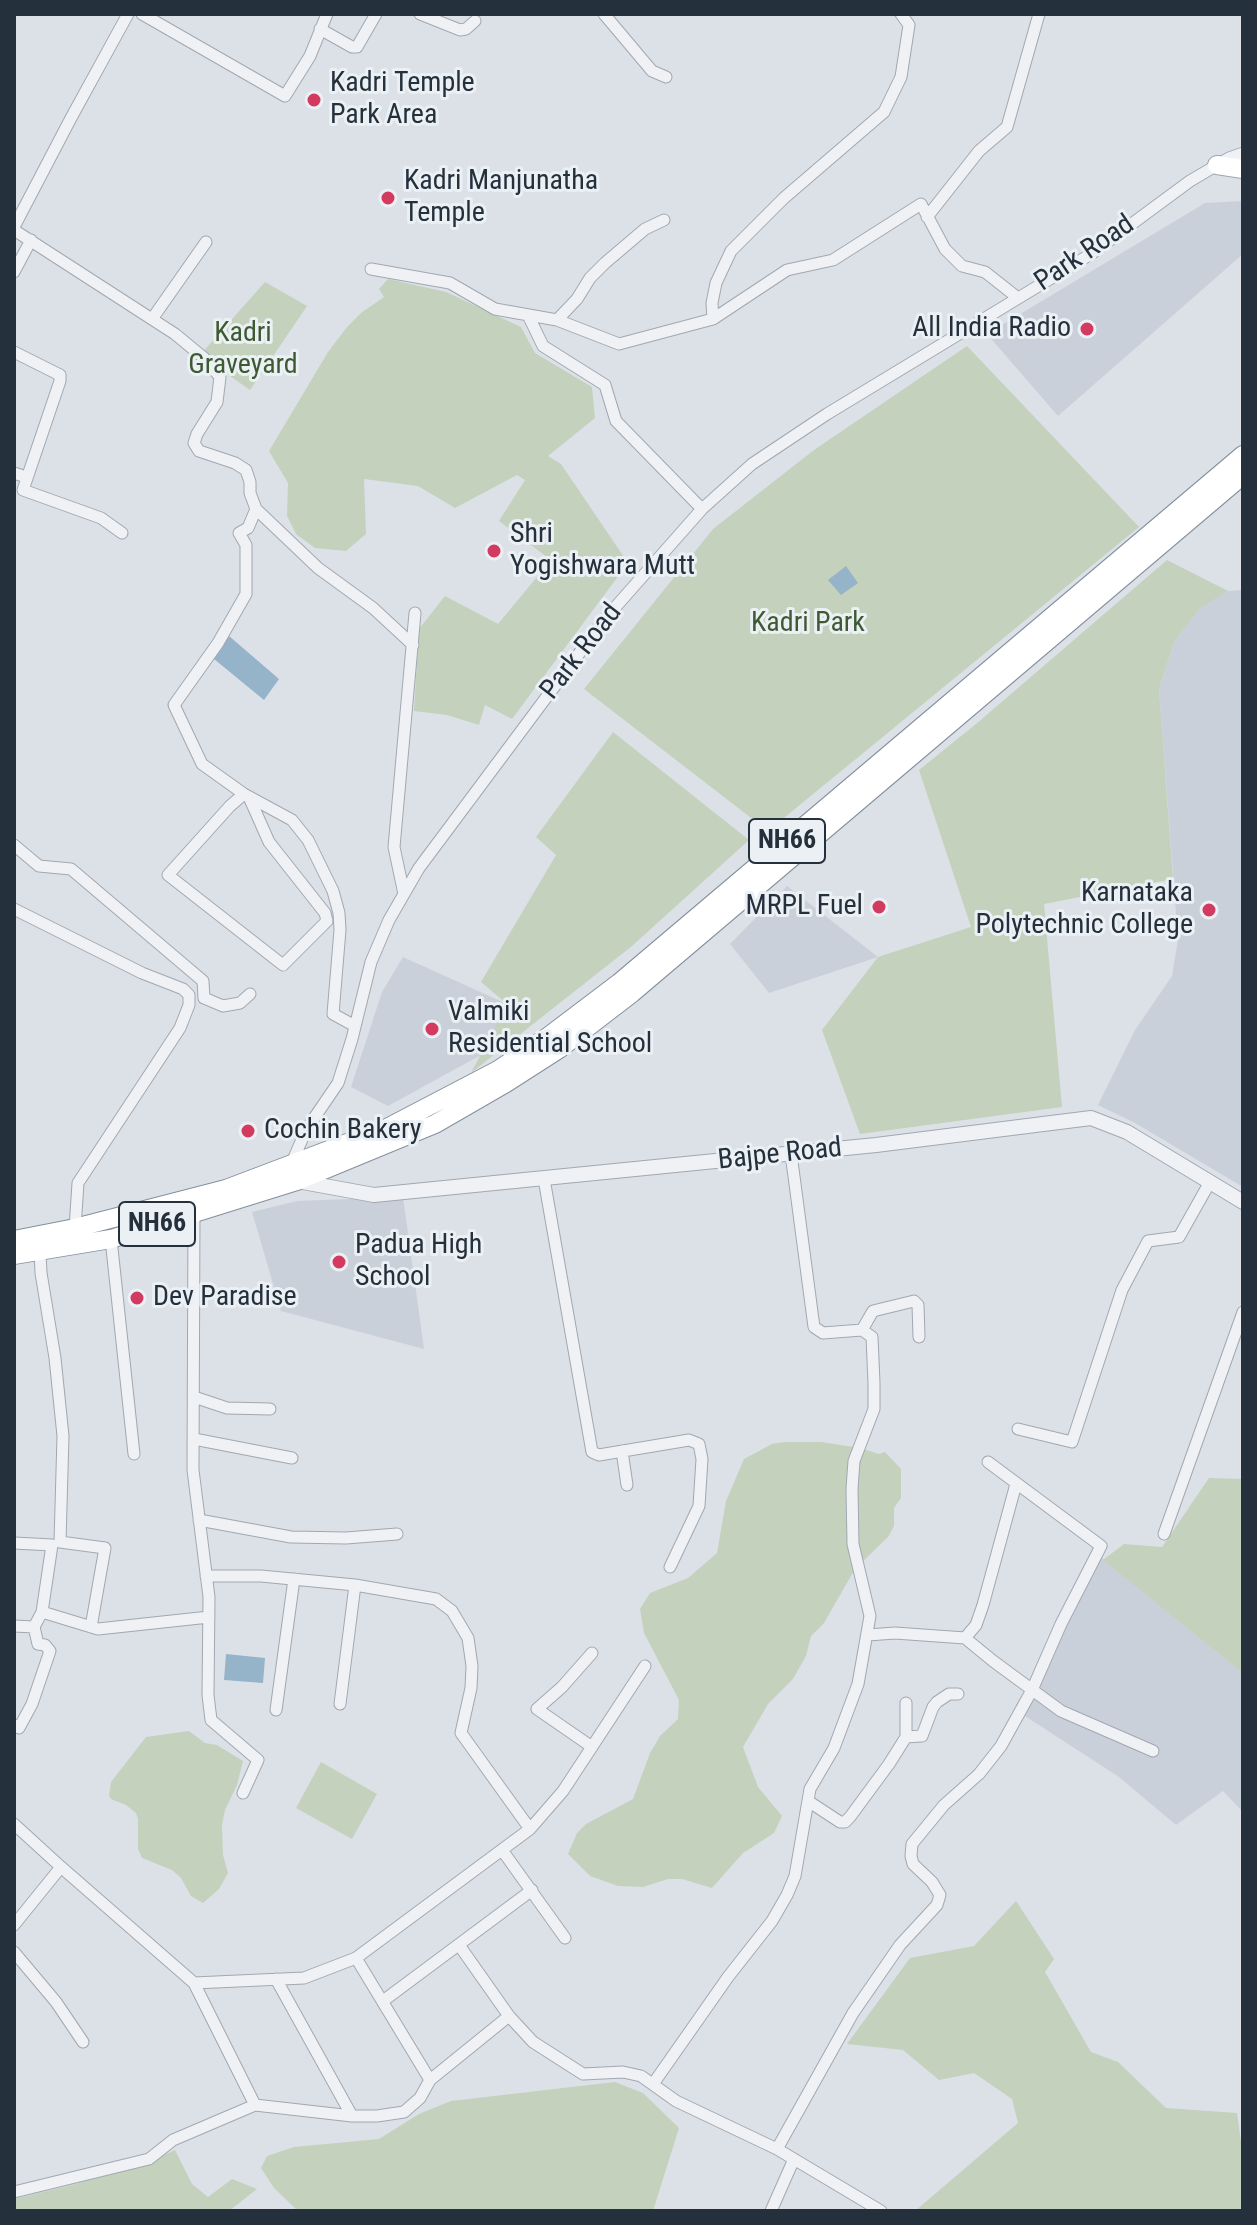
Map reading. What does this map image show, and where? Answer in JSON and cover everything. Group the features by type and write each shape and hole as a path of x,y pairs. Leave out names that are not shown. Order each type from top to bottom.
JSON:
{"main road":[{"path":"1217,165 1243,169"},
{"name":"NH66","path":"14,1240 75,1228 294,1173 498,1070 630,974 1243,455"},
{"name":"NH66","path":"14,1255 111,1239 194,1213 294,1173 435,1124 506,1083 559,1049 644,983 1243,475"},
{"path":"1210,503 1233,490 1243,490"}],"street":[{"path":"128,14 14,228 190,345 220,377 217,402 194,443 199,451 246,470 256,509 318,568 373,608 413,645"},
{"path":"142,14 285,96 310,56 327,14"},
{"path":"320,29 357,47 376,14"},
{"path":"420,14 460,30 475,21"},
{"path":"604,14 652,71 666,77"},
{"path":"713,319 716,283 731,251 784,198 884,112 901,77 909,25 901,14"},
{"path":"927,217 979,151 1007,127 1039,14"},
{"name":"Park Road","path":"294,1173 306,1130 338,1083 371,962 404,894 428,856 604,620 702,509 752,464 827,414 1091,254 1190,181 1243,153"},
{"path":"371,269 450,283 495,309 557,320 619,344 713,319 787,270 833,260 921,204 945,249 962,266 985,272 1018,298"},
{"path":"557,320 605,263 645,229 664,220"},
{"path":"14,272 31,240"},
{"path":"152,319 206,242"},
{"path":"528,315 543,346 605,385 616,421 702,509"},
{"path":"14,352 60,375 20,475 23,490 101,518 122,533"},
{"path":"256,509 248,528 239,533 246,545 246,594 218,643 174,705 202,764 246,796 292,820 308,840 337,903 340,930 333,1014 355,1026"},
{"path":"404,894 394,847 415,613"},
{"path":"246,796 269,842 325,913 327,921 283,965 168,875 230,806 246,796"},
{"path":"14,845 39,866 71,869 203,981 204,998 223,1006 240,1003 250,994"},
{"path":"14,909 142,973 183,989 189,995 189,1005 180,1028 78,1183 75,1228"},
{"name":"Bajpe Road","path":"294,1173 374,1195 791,1154 1091,1118 1127,1132 1243,1202"},
{"path":"653,2084 728,1977 772,1921 787,1895 795,1876 810,1789 834,1748 849,1711 868,1635 870,1616 853,1544 854,1461 874,1409 872,1337 862,1330 823,1333 814,1327 791,1154"},
{"path":"544,1179 592,1452 599,1455 689,1440 699,1444 702,1459 699,1506 670,1567"},
{"path":"1018,1429 1072,1442 1122,1290 1148,1241 1179,1237 1210,1182"},
{"path":"194,1213 193,1470 209,1617 208,1695 211,1720 258,1760 243,1793"},
{"path":"111,1239 134,1454"},
{"path":"40,1252 63,1436 60,1542 105,1548 91,1627"},
{"path":"862,1330 873,1311 914,1301 918,1305 919,1337"},
{"path":"1164,1534 1243,1312"},
{"path":"194,1397 227,1408 270,1409"},
{"path":"194,1439 292,1458"},
{"path":"622,1451 627,1485"},
{"path":"777,2149 853,2013 900,1945 937,1905 940,1895 932,1882 913,1864 912,1844 944,1805 979,1774 1001,1746 1032,1690 1101,1546 988,1462"},
{"path":"965,1638 976,1625 983,1605 1016,1484"},
{"path":"199,1520 291,1537 346,1538 397,1534"},
{"path":"14,1543 52,1545 42,1612 34,1627 38,1644 45,1645 50,1651 32,1704 19,1728 14,1725"},
{"path":"206,1576 261,1576 355,1585 436,1599 452,1611 468,1638 472,1666 471,1688 461,1733 530,1829"},
{"path":"276,1710 294,1579"},
{"path":"340,1704 355,1585"},
{"path":"42,1612 98,1629 209,1617"},
{"path":"14,1626 34,1627"},
{"path":"868,1635 895,1633 965,1638 1061,1711 1153,1751"},
{"path":"592,1653 562,1687 537,1709 592,1747"},
{"path":"194,1983 304,1978 356,1958 530,1829 563,1791 645,1666"},
{"path":"906,1737 922,1736 937,1702 949,1694 958,1694"},
{"path":"808,1801 840,1822 845,1822 906,1737 906,1703"},
{"path":"14,1824 194,1983 255,2105"},
{"path":"502,1850 565,1938"},
{"path":"14,1925 61,1867"},
{"path":"383,2001 532,1890"},
{"path":"459,1945 509,2016 533,2042 583,2074 623,2072 641,2076 676,2101 777,2149 881,2211"},
{"path":"14,1952 56,2002 83,2042"},
{"path":"356,1958 430,2080"},
{"path":"276,1979 352,2116"},
{"path":"14,2192 149,2159 173,2140 255,2105 352,2116 404,2112 420,2098 430,2080 509,2016"},
{"path":"771,2211 794,2159"}],"shaded area":[{"path":"1243,201 1243,254 1058,416 987,334 1205,203"},
{"name":"Karnataka Polytechnic College","path":"1243,590 1243,1187 1135,1123 1098,1105 1135,1030 1172,976 1178,940 1159,689 1175,640 1199,608 1228,591"},
{"path":"787,886 878,957 769,993 730,944"},
{"name":"Valmiki Residential School","path":"403,957 507,1004 481,1055 388,1106 351,1087 382,992"},
{"name":"Padua High School","path":"403,1197 424,1349 281,1311 252,1212 297,1201"},
{"path":"1092,1550 1238,1669 1243,1667 1243,1812 1223,1791 1176,1825 1119,1777 1022,1714"}],"green space":[{"path":"388,279 446,292 521,327 535,353 592,387 595,418 548,456 561,464 628,563 512,719 485,705 479,725 447,715 414,711 419,629 445,596 498,624 551,560 499,521 525,480 517,475 455,508 418,486 364,479 366,534 346,551 315,548 296,534 287,516 288,483 269,451 328,352 361,313 384,297 379,289"},
{"name":"Kadri Graveyard","path":"265,282 307,306 250,390 200,355"},
{"name":"Kadri Park","path":"967,346 1139,527 768,831 584,689 713,529 814,450"},
{"path":"1167,560 1228,591 1200,608 1175,640 1159,689 1173,879 1044,904 1062,1107 860,1134 822,1030 878,957 971,927 919,770"},
{"path":"613,732 749,840 632,946 471,1073 507,1004 481,982 556,855 536,837"},
{"path":"821,1442 879,1454 885,1452 901,1469 901,1498 894,1508 894,1526 888,1537 855,1569 824,1623 811,1636 806,1656 793,1679 768,1704 743,1747 758,1787 782,1816 774,1833 743,1853 712,1888 682,1879 668,1879 643,1887 618,1886 590,1876 568,1854 577,1833 586,1824 633,1799 650,1753 660,1736 678,1719 679,1700 644,1633 640,1609 650,1593 688,1578 717,1553 726,1501 744,1459 772,1444"},
{"path":"1209,1478 1243,1479 1243,1667 1239,1670 1103,1560 1124,1544 1162,1547"},
{"path":"189,1731 205,1743 217,1745 243,1761 222,1825 223,1855 228,1873 219,1889 203,1903 191,1896 181,1878 172,1870 142,1858 138,1849 136,1813 109,1796 111,1782 146,1737"},
{"path":"321,1762 377,1794 352,1839 296,1808"},
{"path":"1016,1901 1054,1959 1045,1972 1091,2052 1118,2062 1166,2108 1237,2113 1243,2156 1243,2211 915,2211 1018,2123 1012,2099 974,2073 939,2080 903,2050 847,2044 910,1958 974,1946"},
{"path":"615,2082 643,2093 679,2128 653,2211 298,2211 274,2188 261,2168 267,2156 294,2147 379,2139 419,2114 451,2101"},
{"path":"175,2150 192,2184 208,2197 232,2179 257,2189 229,2211 14,2211 14,2199 141,2165"}],"water":[{"path":"846,566 858,583 841,595 828,580"},
{"path":"229,636 279,679 264,700 214,659"},
{"path":"226,1654 265,1658 263,1683 224,1680"}],"place":[{"name":"Kadri Temple Park Area","path":"314,100"},
{"name":"Kadri Manjunatha Temple","path":"388,198"},
{"name":"All India Radio","path":"1087,329"},
{"name":"Shri Yogishwara Mutt","path":"494,551"},
{"name":"MRPL Fuel","path":"879,907"},
{"name":"Karnataka Polytechnic College","path":"1209,910"},
{"name":"Valmiki Residential School","path":"432,1029"},
{"name":"Cochin Bakery","path":"248,1131"},
{"name":"Padua High School","path":"339,1262"},
{"name":"Dev Paradise","path":"137,1298"}]}
